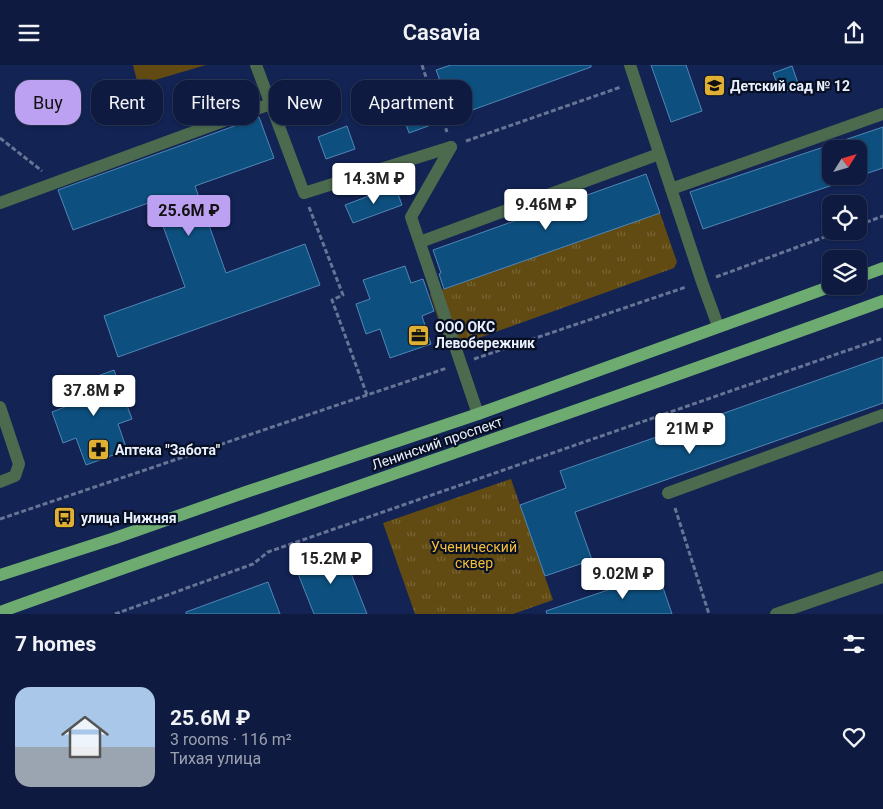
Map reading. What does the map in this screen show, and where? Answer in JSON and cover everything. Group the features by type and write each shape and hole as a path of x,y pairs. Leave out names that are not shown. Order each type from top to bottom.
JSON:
{"main road":[{"path":"867,274 883,268"},
{"name":"Ленинский проспект","path":"0,575 478,414 822,290"},
{"name":"Ленинский проспект","path":"0,612 731,357 883,301"}],"street":[{"path":"256,65 269,101"},
{"path":"630,65 718,327"},
{"path":"0,203 269,104"},
{"path":"671,189 883,114"},
{"path":"278,125 304,193 451,147"},
{"path":"451,147 412,217 478,414"},
{"path":"420,242 659,154"},
{"path":"0,407 19,464 15,476 0,482"},
{"path":"668,493 883,415"},
{"path":"776,614 883,577"}],"path":[{"path":"422,65 451,147 635,81"},
{"path":"0,138 56,182"},
{"path":"304,193 343,295 332,300 367,395"},
{"path":"867,222 883,216"},
{"path":"0,519 702,282 822,238"},
{"path":"115,614 253,564 268,553 883,338"},
{"path":"674,507 709,614"}],"green space":[{"path":"133,65 206,65 155,80 137,80"},
{"path":"660,213 677,262 674,268 448,349 430,294"},
{"name":"Ученический сквер","path":"511,479 553,600 513,614 415,614 383,523"}],"building":[{"path":"451,65 591,65 591,67 472,110 472,80 440,80 436,70"},
{"path":"651,65 686,65 702,111 671,122"},
{"path":"792,66 799,86 781,93 773,73"},
{"path":"259,117 274,158 195,186 226,273 305,244 320,285 118,357 104,316 185,287 154,201 73,230 58,190 237,125 259,125"},
{"path":"406,125 431,125 409,133"},
{"path":"347,126 355,149 326,159 318,137"},
{"path":"883,127 883,168 868,173 868,140 844,140"},
{"path":"822,148 822,185 833,185 703,229 690,192"},
{"path":"646,174 660,213 444,289 433,250"},
{"path":"395,186 402,205 353,223 345,205"},
{"path":"405,266 411,283 423,279 434,311 422,316 431,344 390,358 380,329 366,334 356,304 370,299 363,280"},
{"path":"883,357 883,403 575,512 592,560 545,576 520,505 566,488 560,471"},
{"path":"114,370 132,419 118,424 127,450 86,465 76,438 63,443 52,412 65,407 59,390"},
{"path":"341,548 367,614 314,614 295,566"},
{"path":"658,573 672,614 547,614 546,611"},
{"path":"268,582 280,614 186,614 186,612"}],"place":[{"name":"Детский сад № 12","path":"714,86"},
{"name":"ООО ОКС Левобережник","path":"419,335"},
{"name":"Аптека \"Забота\"","path":"99,450"},
{"name":"улица Нижняя","path":"65,518"}]}
